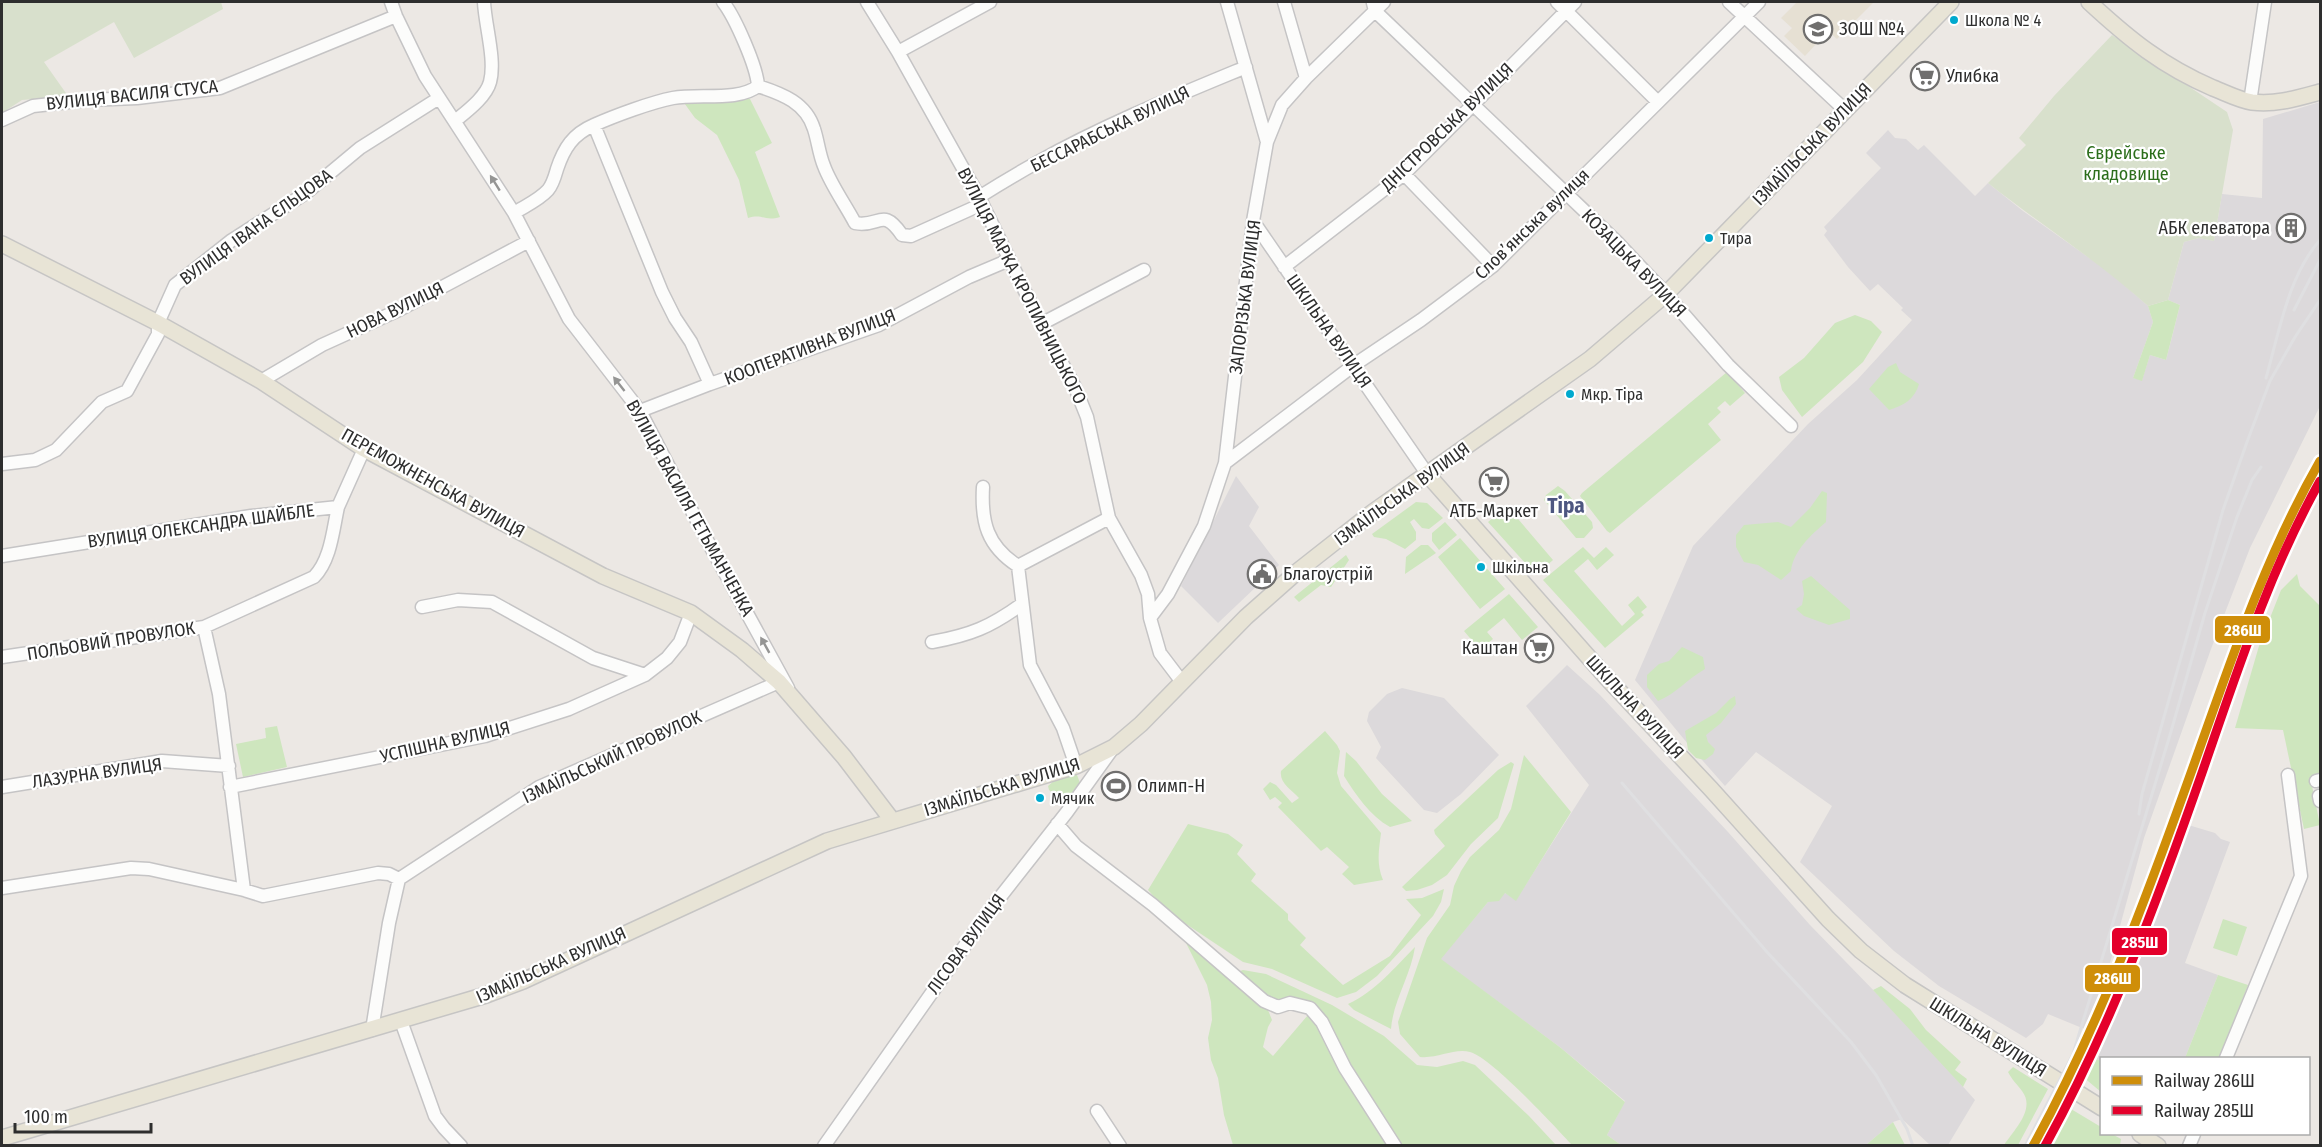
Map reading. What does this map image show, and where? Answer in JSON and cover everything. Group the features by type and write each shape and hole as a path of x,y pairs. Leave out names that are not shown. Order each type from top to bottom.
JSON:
{"main road":[{"name":"ІЗМАЇЛЬСЬКА ВУЛИЦЯ","path":"2,1138 486,995 523,981 827,840 1076,766 1114,747 1141,724 1246,617 1298,571 1373,512 1590,359 1666,294 1951,2"},
{"path":"2089,2 2126,37 2156,58 2189,77 2250,102 2282,102 2320,92"},
{"name":"ПЕРЕМОЖНЕНСЬКА ВУЛИЦЯ","path":"2,244 158,323 261,381 364,449 603,576 691,613 742,650 793,696"},
{"name":"ШКІЛЬНА ВУЛИЦЯ","path":"1428,475 1606,677 1828,919 1861,951 1905,985 2100,1107"},
{"name":"ВУЛИЦЯ ВАСИЛЯ ГЕТЬМАНЧЕНКА","path":"793,696 870,789 892,820"},
{"path":"2142,1135 2158,1146"}],"street":[{"name":"ВУЛИЦЯ ВАСИЛЯ ГЕТЬМАНЧЕНКА","path":"392,2 396,16 425,76 514,213 569,319 640,411 708,542 793,696"},
{"path":"455,121 476,102 490,84 492,69 484,2"},
{"path":"514,213 548,190 554,181 562,152 569,142 594,125 670,99 692,95 739,95 750,92 758,86 754,68 732,14 723,2"},
{"name":"ВУЛИЦЯ МАРКА КРОПИВНИЦЬКОГО","path":"867,2 898,52 980,201 1075,387 1087,417 1110,518 1149,594 1149,618 1160,653 1182,682"},
{"path":"898,52 990,2"},
{"path":"1227,2 1267,142"},
{"path":"1284,2 1306,78"},
{"path":"1729,2 1845,110"},
{"name":"Словʼянська вулиця","path":"1225,463 1354,365 1421,320 1493,266 1759,2"},
{"path":"2250,102 2265,2"},
{"name":"ЗАПОРІЗЬКА ВУЛИЦЯ","path":"1149,618 1168,594 1204,526 1225,463 1253,221 1267,142 1282,105 1377,4"},
{"name":"КОЗАЦЬКА ВУЛИЦЯ","path":"1377,4 1472,105 1566,193 1666,294 1728,365 1791,426"},
{"path":"1566,4 1658,102"},
{"name":"ДНІСТРОВСЬКА ВУЛИЦЯ","path":"1284,267 1404,174 1566,4"},
{"name":"ВУЛИЦЯ ВАСИЛЯ СТУСА","path":"2,120 37,106 87,100 137,98 220,88 396,16"},
{"name":"БЕССАРАБСЬКА ВУЛИЦЯ","path":"758,86 792,100 808,114 824,166 855,223 862,225 883,219 889,220 902,235 911,236 980,201 1038,161 1103,129 1246,67"},
{"name":"ВУЛИЦЯ ІВАНА ЄЛЬЦОВА","path":"2,464 35,460 56,450 102,402 127,391 158,334 158,323 175,285 232,240 306,193 360,148 439,98"},
{"path":"1257,105 1270,111 1282,105"},
{"path":"594,125 662,292 691,342 710,384"},
{"path":"1404,174 1493,266"},
{"name":"ШКІЛЬНА ВУЛИЦЯ","path":"1253,221 1428,475"},
{"name":"НОВА ВУЛИЦЯ","path":"261,381 322,345 399,310 529,241"},
{"name":"КООПЕРАТИВНА ВУЛИЦЯ","path":"640,411 879,325 969,276 1009,260"},
{"path":"1041,324 1144,270"},
{"name":"ВУЛИЦЯ ОЛЕКСАНДРА ШАЙБЛЕ","path":"2,556 251,516 338,507 364,449"},
{"path":"983,486 984,523 990,539 1007,559 1018,566"},
{"name":"ПОЛЬОВИЙ ПРОВУЛОК","path":"2,657 204,627 314,577 322,569 331,542 338,507"},
{"path":"1018,566 1110,518"},
{"path":"1018,566 1030,665 1063,728 1076,766"},
{"path":"422,607 458,600 492,602 593,658 645,675"},
{"path":"932,642 960,637 989,626 1022,604"},
{"name":"УСПІШНА ВУЛИЦЯ","path":"230,787 485,736 569,709 645,675 668,658 680,642 691,613"},
{"path":"204,627 219,694 244,890"},
{"name":"ІЗМАЇЛЬСЬКИЙ ПРОВУЛОК","path":"399,879 539,787 779,682"},
{"name":"ЛІСОВА ВУЛИЦЯ","path":"824,1146 990,910 1114,747"},
{"name":"ЛАЗУРНА ВУЛИЦЯ","path":"2,787 162,761 229,766"},
{"path":"2227,1057 2301,876 2288,775"},
{"path":"1057,824 1076,846 1153,905 1264,1000 1278,1007 1290,1003 1310,1008 1322,1022 1346,1068 1395,1146"},
{"path":"2,888 131,868 149,869 263,896 378,873 399,879 389,923 372,1030"},
{"path":"401,1021 435,1116 461,1146"},
{"path":"1097,1111 1120,1146"}],"shaded area":[{"name":"ЗОШ №4","path":"1797,2 1874,2 1837,39 1828,31 1805,56 1784,36 1792,28 1781,18"},
{"path":"2320,102 2320,406 2250,548 2211,649 2144,838 2104,985 2087,1030 2048,1014 2043,1024 2026,1038 1939,986 1894,951 1800,862 1832,806 1756,752 1725,786 1635,680 1693,546 1808,424 1857,380 1912,320 1878,284 1870,291 1824,235 1827,231 1824,227 1881,168 1866,153 1888,130 1895,138 1906,139 1918,150 1924,145 1975,196 1988,183 2023,211 2112,274 2148,306 2153,322 2133,378 2142,380 2150,355 2166,360 2180,305 2168,300 2184,242 2199,238 2214,241 2222,194 2262,198 2263,119"},
{"path":"1236,476 1259,507 1249,526 1279,565 1218,623 1181,586"},
{"path":"1567,665 1600,695 1728,832 1810,925 1914,1032 1975,1100 1948,1145 1930,1145 1902,1119 1893,1122 1866,1145 1621,1145 1607,1135 1625,1101 1561,1048 1440,959 1488,902 1505,893 1516,900 1589,785 1526,706"},
{"path":"1402,688 1444,698 1499,755 1461,794 1437,813 1424,810 1376,758 1381,747 1367,721 1369,712 1387,694"},
{"path":"2175,821 2215,833 2221,839 2230,842 2185,963 2218,975 2185,1057 2100,1057 2100,1061 2092,1057"}],"green space":[{"path":"2,2 221,2 223,9 134,58 114,22 44,62 68,96 22,100 2,113"},
{"name":"Єврейське кладовище","path":"2112,35 2227,112 2233,130 2214,241 2199,238 2184,242 2168,300 2148,306 1988,183 2026,145 2019,138 2054,96"},
{"path":"750,99 772,143 755,152 780,217 748,218 739,180 717,135 695,118 682,100"},
{"path":"2168,300 2180,305 2166,360 2150,355 2142,381 2133,378 2153,322 2148,306"},
{"path":"1855,315 1871,321 1882,332 1863,362 1802,417 1782,390 1779,377 1804,358 1835,323"},
{"path":"1896,363 1900,372 1919,384 1915,394 1908,401 1889,410 1869,389 1888,367"},
{"path":"1727,372 1745,393 1730,406 1725,401 1717,408 1721,412 1708,424 1721,440 1610,533 1607,531 1580,496 1582,493"},
{"path":"1558,486 1592,522 1593,528 1584,538 1576,538 1544,500 1546,495"},
{"path":"1822,491 1827,493 1826,522 1799,550 1791,571 1781,580 1758,565 1744,562 1736,547 1736,535 1744,525 1778,522 1791,527 1810,508"},
{"path":"1416,502 1427,503 1443,518 1429,529 1422,528 1414,519 1410,522 1416,532 1416,540 1405,549 1386,539 1374,537 1372,534"},
{"path":"1507,506 1553,560 1536,575 1488,522"},
{"path":"1445,522 1457,535 1439,550 1432,541 1432,533"},
{"path":"1460,538 1505,589 1480,609 1438,557"},
{"path":"1421,545 1428,545 1436,553 1405,574 1406,557"},
{"path":"1583,547 1594,558 1606,547 1614,555 1597,570 1588,559 1574,571 1622,626 1635,614 1628,605 1638,596 1647,607 1641,612 1644,615 1605,648 1543,580"},
{"path":"1346,555 1349,560 1331,587 1321,585 1299,602 1294,597"},
{"path":"2297,574 2300,586 2320,606 2320,774 2313,776 2311,781 2320,825 2304,829 2283,730 2235,728 2259,646 2281,590"},
{"path":"1811,576 1850,610 1850,619 1829,625 1804,616 1796,609 1802,605 1804,594 1802,581"},
{"path":"1509,594 1538,627 1522,640 1504,618 1487,632 1493,639 1480,650 1464,631"},
{"path":"1682,647 1703,657 1705,669 1658,701 1647,687 1647,675 1659,664 1669,661"},
{"path":"1735,696 1736,704 1721,723 1706,735 1708,742 1715,749 1713,754 1705,760 1696,758 1688,750 1685,731 1716,713"},
{"path":"277,726 287,767 243,777 236,744 266,738 265,728"},
{"path":"1325,731 1340,751 1337,773 1341,786 1381,833 1379,862 1383,880 1354,885 1342,874 1349,867 1327,847 1321,851 1278,807 1282,803 1275,797 1270,800 1263,789 1270,782 1276,785 1292,803 1299,798 1284,783 1281,771"},
{"path":"1346,752 1382,794 1412,821 1390,827 1370,811 1344,776"},
{"path":"1524,755 1571,812 1516,901 1505,893 1499,901 1488,902 1441,959 1561,1048 1625,1102 1607,1135 1621,1145 1572,1145 1493,1066 1480,1057 1464,1051 1420,1057 1400,1034 1398,1022 1427,938 1450,905 1454,886 1470,857 1499,830 1511,809"},
{"path":"1511,762 1514,764 1498,818 1471,844 1447,875 1432,885 1406,891 1402,887 1445,846 1434,830 1498,770"},
{"path":"1077,775 1080,783 1072,795 1059,798 1049,790 1048,786 1055,780"},
{"path":"1188,824 1228,834 1243,845 1237,854 1256,874 1251,881 1288,914 1288,920 1306,938 1300,945 1343,985 1390,956 1421,915 1406,899 1422,898 1444,889 1441,902 1433,916 1377,976 1356,992 1337,998 1272,969 1243,962 1168,912 1148,890"},
{"path":"2223,919 2247,927 2237,956 2213,948"},
{"path":"1182,935 1266,1005 1272,1020 1263,1047 1273,1056 1308,1015 1306,1011 1266,998 1237,972 1243,970 1266,974 1332,1005 1384,1036 1417,1065 1437,1067 1463,1061 1475,1065 1556,1145 1233,1145 1224,1115 1218,1078 1211,1060 1208,1038 1212,1020 1207,985"},
{"path":"1415,947 1395,1008 1391,1029 1354,1010 1348,1004 1376,986"},
{"path":"2218,975 2248,985 2219,1057 2185,1057"},
{"path":"1881,986 1910,1009 1926,1030 1961,1062 1955,1070 1967,1079 1963,1087 1873,990"},
{"path":"2092,1057 2100,1061 2100,1091 2082,1076"},
{"path":"2013,1067 2048,1089 2018,1145 2004,1145 2022,1119 2026,1105 2026,1098 2008,1072"},
{"path":"2071,1109 2100,1126 2100,1135 2114,1135 2121,1139 2120,1145 2045,1145"},
{"path":"1893,1122 1905,1145 1866,1145"}],"railway":[{"path":"2266,378 2292,288 2309,254 2320,240"},
{"path":"2294,310 2320,260"},
{"path":"2139,814 2142,794 2223,510 2270,381 2295,337 2320,300"},
{"path":"2025,1146 2073,1054 2205,613 2237,517 2252,480 2261,467"},
{"path":"2191,774 2231,686 2278,564 2320,478"},
{"path":"1622,783 1767,952 1851,1042 1876,1075 1907,1129 1913,1146"}],"rail line":[{"name":"286Ш","path":"2033,1146 2079,1055 2120,961 2249,612 2282,536 2320,461"},
{"name":"285Ш","path":"2045,1146 2091,1055 2132,961 2169,866 2255,623 2285,551 2320,481"}],"place":[{"name":"Школа № 4","path":"1954,20"},
{"name":"ЗОШ №4","path":"1818,29"},
{"name":"Улибка","path":"1925,76"},
{"name":"АБК елеватора","path":"2291,228"},
{"name":"Тира","path":"1709,238"},
{"name":"Мкр. Тіра","path":"1570,394"},
{"name":"АТБ-Маркет","path":"1494,482"},
{"name":"Шкільна","path":"1481,567"},
{"name":"Благоустрій","path":"1262,574"},
{"name":"Каштан","path":"1539,648"},
{"name":"Олимп-Н","path":"1116,786"},
{"name":"Мячик","path":"1040,798"}],"district":[{"name":"Тіра","path":"1566,506"}]}
